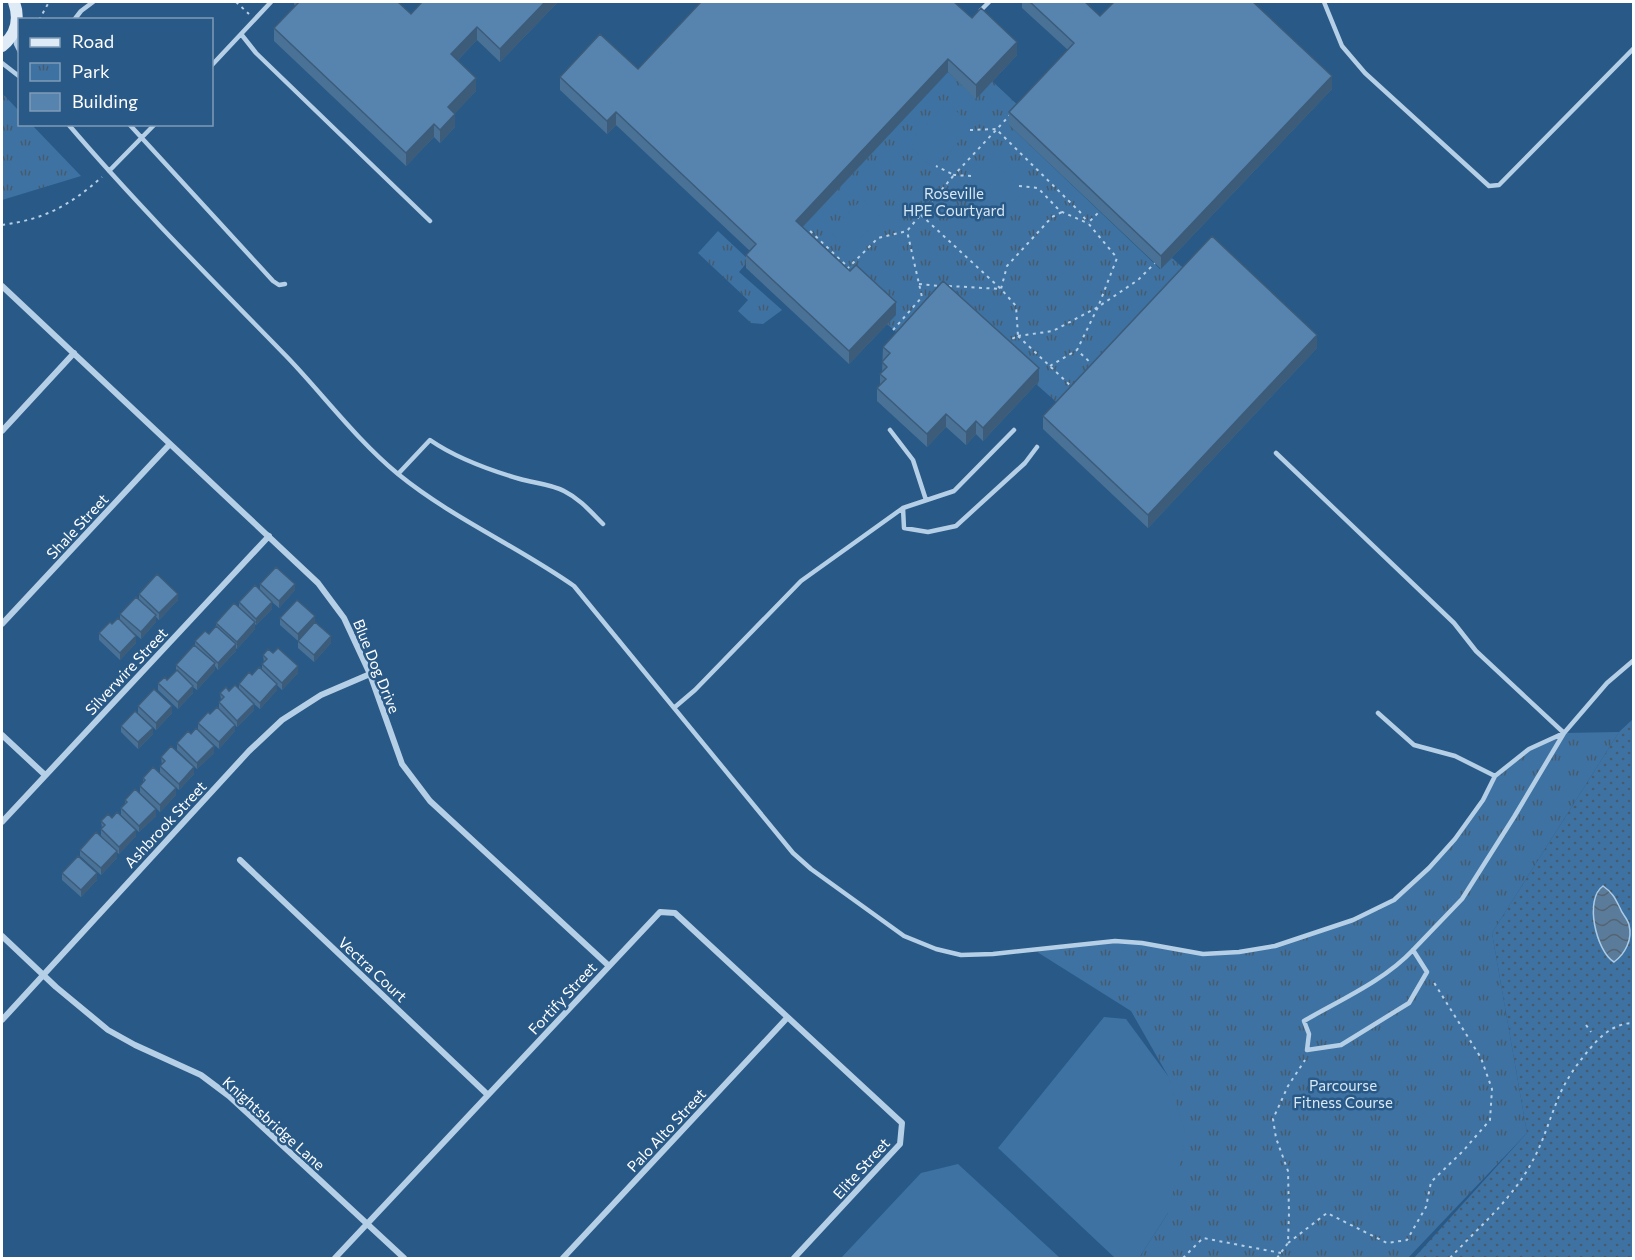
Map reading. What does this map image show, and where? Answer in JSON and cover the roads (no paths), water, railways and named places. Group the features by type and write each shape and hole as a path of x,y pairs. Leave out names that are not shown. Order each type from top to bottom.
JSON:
{"street":[{"path":"14,2 16,22"},
{"path":"2,46 12,34 24,2"},
{"name":"Blue Dog Drive","path":"2,286 318,583 344,618 370,674 402,765 430,801 609,966"},
{"path":"2,431 75,353"},
{"name":"Shale Street","path":"2,624 169,445"},
{"name":"Silverwire Street","path":"2,822 269,536"},
{"name":"Ashbrook Street","path":"2,1020 249,752 282,720 321,695 370,674"},
{"path":"2,735 45,775"},
{"name":"Vectra Court","path":"240,860 488,1095"},
{"name":"Fortify Street","path":"334,1258 660,912 675,913 787,1018"},
{"name":"Knightsbridge Lane","path":"2,936 43,975 108,1030 193,1071 213,1084 404,1258"},
{"name":"Palo Alto Street","path":"563,1258 787,1018"},
{"name":"Elite Street","path":"787,1018 902,1123 900,1144 795,1258"}],"lane":[{"path":"76,18 93,2"},
{"path":"213,64 271,2"},
{"path":"981,10 989,2"},
{"path":"1324,2 1342,46 1361,68 1489,186 1499,185 1634,48"},
{"path":"16,22 18,48"},
{"path":"240,34 256,53 430,220"},
{"path":"2,63 18,75"},
{"path":"70,126 220,290 290,360 365,444 427,497 527,555 574,586 793,853 811,869 904,936 936,949 961,955 993,954 1115,941 1142,943 1203,954 1239,952 1275,946 1353,920 1394,900 1455,839 1483,800 1495,776 1529,749 1563,733"},
{"path":"131,126 273,280 279,285 285,284"},
{"path":"109,171 153,126"},
{"path":"890,430 913,460 926,500"},
{"path":"675,707 695,690 801,581 903,508 954,491 1014,430"},
{"path":"398,474 430,440 448,452 472,462 562,490 580,501 603,524"},
{"path":"903,508 904,528 928,532 956,526 1025,463 1037,447"},
{"path":"1276,453 1454,623 1476,651 1563,733"},
{"path":"1413,950 1427,972 1409,1003 1341,1045 1307,1050 1309,1034 1304,1021 1371,982 1406,957 1462,899 1514,817 1563,733 1607,683 1634,660"},
{"path":"1378,713 1414,744 1455,756 1495,776"}],"water":[{"path":"1603,886 1615,898 1630,930 1627,946 1614,962 1602,947 1593,913 1597,893"}],"park label":[{"name":"Roseville HPE Courtyard","path":"954,202"},
{"name":"Parcourse Fitness Course","path":"1343,1094"}]}
